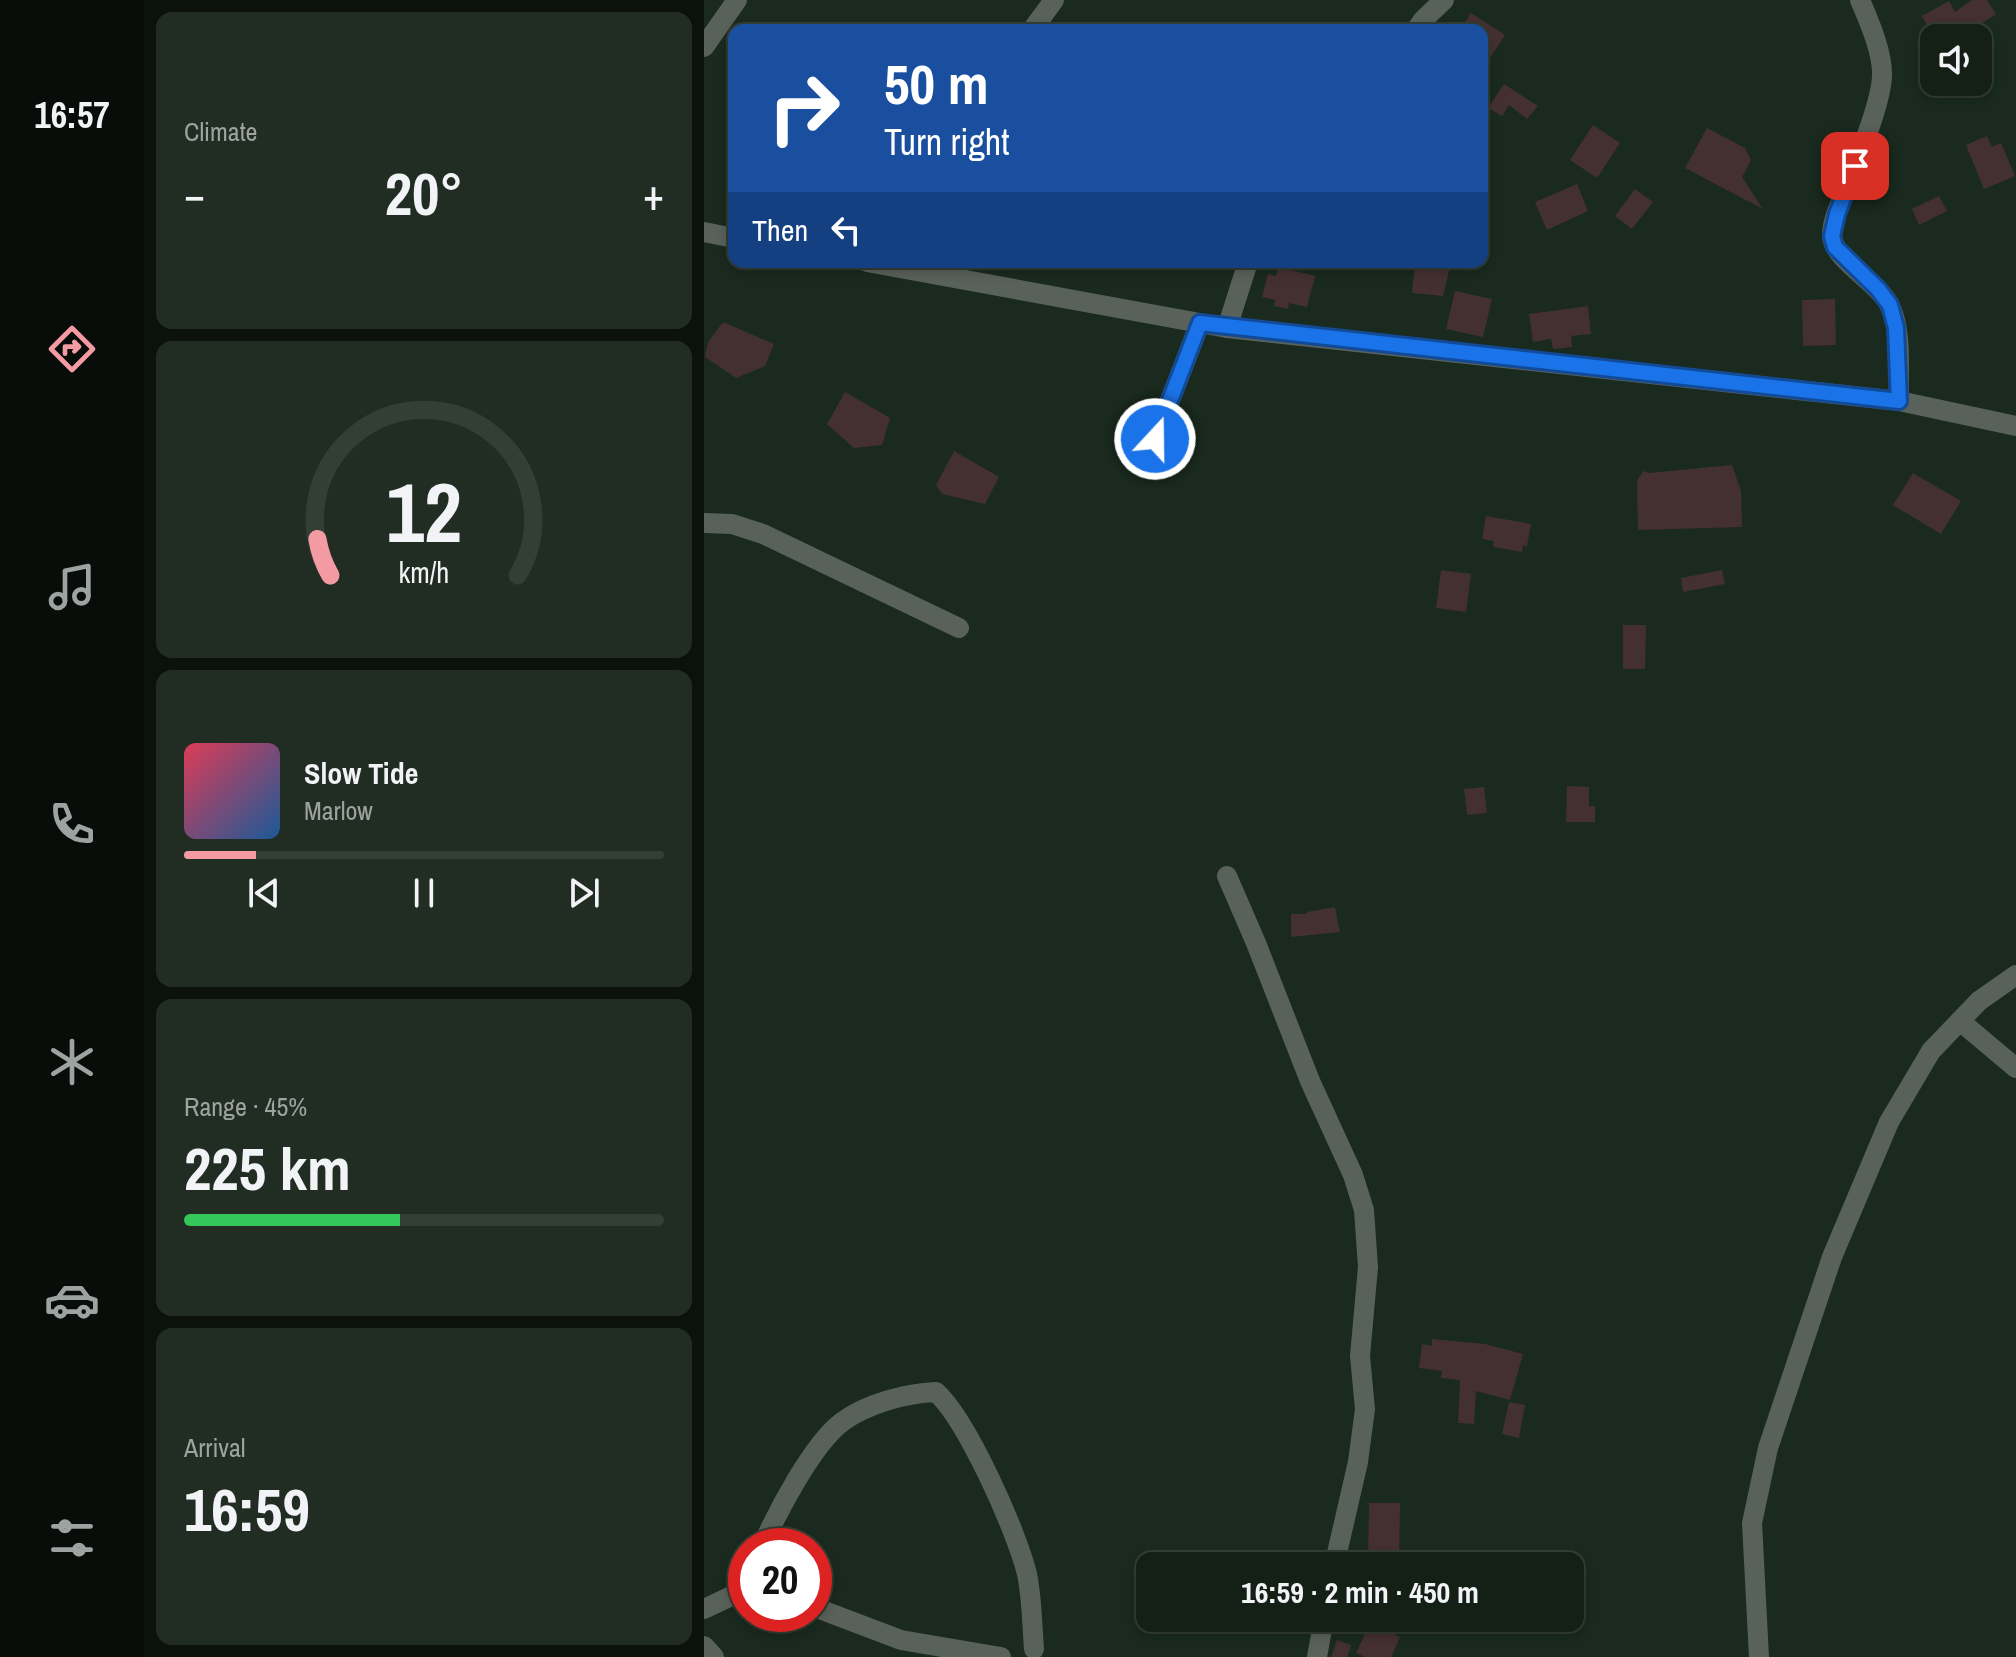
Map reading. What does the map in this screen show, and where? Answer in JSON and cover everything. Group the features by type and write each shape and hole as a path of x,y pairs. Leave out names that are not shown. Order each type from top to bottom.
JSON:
{"street":[{"path":"704,47 737,0"},
{"path":"1036,24 1054,0"},
{"path":"1420,24 1444,0"},
{"path":"1860,0 1873,32 1882,76 1832,236 1835,247 1890,305 1896,328 1899,401"},
{"path":"704,232 728,237"},
{"path":"914,268 1227,328 1899,401 2016,426"},
{"path":"1227,328 1246,268"},
{"path":"1155,439 1200,323"},
{"path":"704,523 732,524 763,534 959,628"},
{"path":"1227,876 1310,1081 1353,1175 1364,1210 1368,1267 1360,1356 1365,1409 1358,1462 1337,1552"},
{"path":"1759,1657 1752,1523 1768,1448 1832,1257 1884,1134 1931,1051 1979,1001 2016,975"},
{"path":"1960,1021 2016,1068"},
{"path":"771,1528 792,1486 830,1433 843,1421 884,1403 936,1392 948,1403 962,1428 1015,1536 1027,1576 1034,1649"},
{"path":"704,1609 728,1596"},
{"path":"832,1614 901,1640 1001,1657"},
{"path":"1317,1657 1321,1632"},
{"path":"704,1646 714,1657"}],"building":[{"path":"1972,0 1987,0 1996,14 1981,24 1926,24 1922,16 1949,1 1955,12"},
{"path":"1471,13 1488,24 1464,24"},
{"path":"1488,24 1505,35 1488,61"},
{"path":"1504,84 1538,106 1527,119 1509,105 1502,116 1488,108"},
{"path":"1593,125 1620,143 1597,178 1570,160"},
{"path":"1707,128 1745,148 1751,160 1742,177 1763,209 1685,168"},
{"path":"1987,136 1992,147 2001,143 2015,176 1984,189 1966,145"},
{"path":"1577,184 1588,211 1547,230 1535,202"},
{"path":"1635,189 1653,202 1632,229 1615,216"},
{"path":"1939,196 1947,211 1919,225 1912,209"},
{"path":"1278,268 1282,268 1315,276 1307,307 1289,303 1288,309 1274,306 1275,300 1262,297 1268,274 1276,276"},
{"path":"1414,268 1450,268 1443,296 1412,293"},
{"path":"1455,291 1492,299 1483,337 1446,329"},
{"path":"1835,299 1836,345 1803,346 1802,300"},
{"path":"1588,306 1591,334 1571,336 1572,347 1553,349 1551,339 1533,342 1529,314"},
{"path":"723,322 774,344 765,366 736,378 705,357 708,342"},
{"path":"845,392 890,418 882,445 854,448 827,424"},
{"path":"954,451 999,477 985,504 942,494 936,485"},
{"path":"1732,465 1741,491 1742,527 1638,530 1637,481 1643,471"},
{"path":"1913,473 1961,501 1941,534 1893,505"},
{"path":"1486,516 1531,524 1527,546 1523,545 1522,552 1493,547 1494,541 1482,539"},
{"path":"1441,570 1471,574 1466,612 1436,608"},
{"path":"1722,570 1725,584 1683,592 1681,578"},
{"path":"1623,625 1646,625 1645,669 1623,669"},
{"path":"1567,786 1589,787 1589,806 1595,806 1595,822 1566,822"},
{"path":"1484,787 1487,813 1467,815 1464,789"},
{"path":"1335,907 1340,932 1291,937 1291,914 1307,914"},
{"path":"1432,1339 1485,1344 1523,1354 1510,1400 1476,1391 1474,1424 1458,1423 1460,1380 1441,1378 1442,1371 1419,1368 1422,1344 1432,1346"},
{"path":"1509,1402 1525,1405 1519,1438 1502,1434"},
{"path":"1369,1503 1400,1503 1399,1552 1368,1552"},
{"path":"1366,1632 1389,1632 1400,1637 1391,1657 1365,1657 1356,1653"},
{"path":"1337,1640 1351,1645 1347,1657 1331,1657"}],"route":[{"path":"1155,439 1200,323 1899,401 1896,328 1890,305 1878,289 1845,259 1835,247 1832,236 1855,166"}]}
